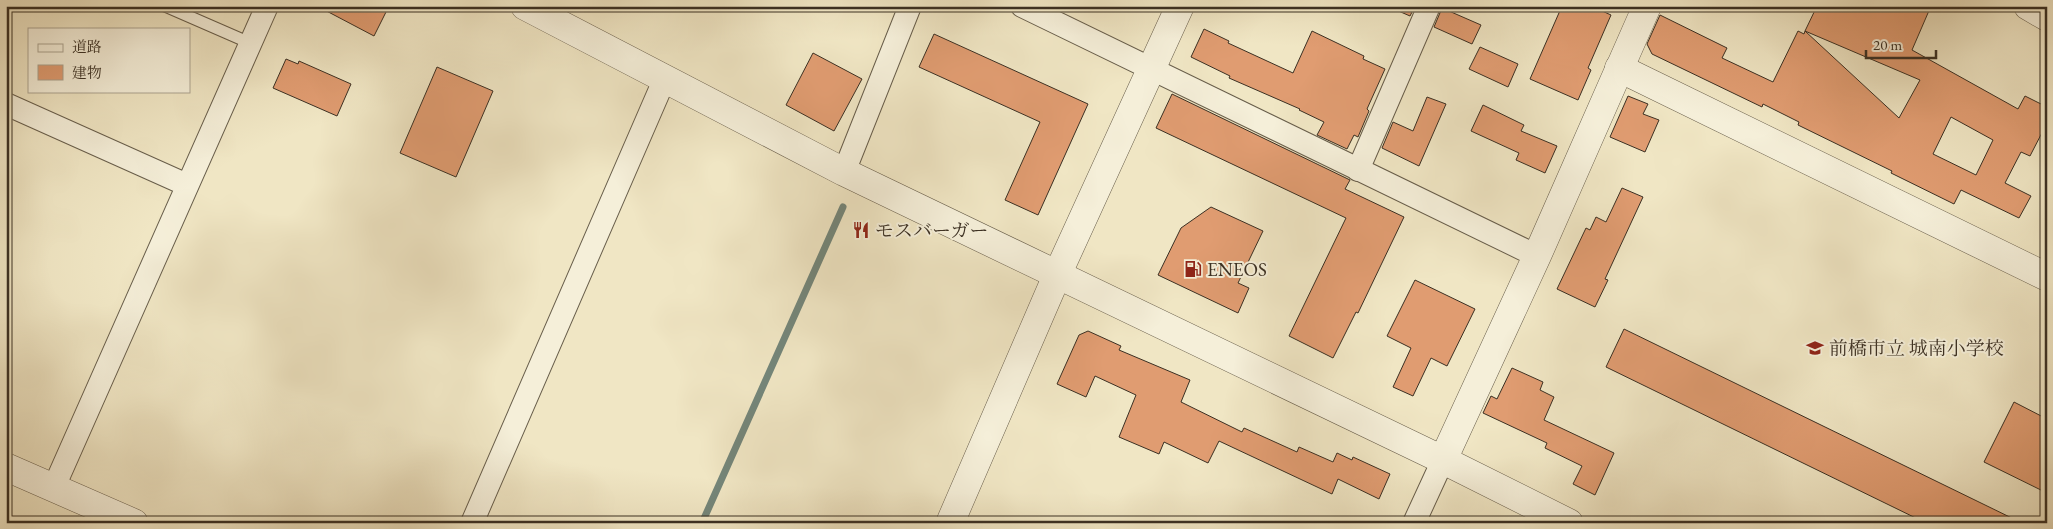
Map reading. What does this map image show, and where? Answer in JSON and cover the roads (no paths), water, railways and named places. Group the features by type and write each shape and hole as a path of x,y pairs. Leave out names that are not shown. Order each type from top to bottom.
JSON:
{"street":[{"path":"54,488 186,185 267,6"},
{"path":"525,6 844,172 1443,460 1569,523"},
{"path":"844,172 910,6"},
{"path":"1022,6 1537,256"},
{"path":"950,523 1058,274 1180,6"},
{"path":"1358,170 1429,6"},
{"path":"1414,523 1537,256 1647,6"},
{"path":"2028,6 2047,18"},
{"path":"1620,68 2047,277"},
{"path":"472,523 665,78"},
{"path":"6,104 186,185"},
{"path":"6,467 134,523"}],"lane":[{"path":"165,6 250,43"}],"waterway":[{"path":"702,523 843,207"}],"place":[{"name":"モスバーガー","path":"861,230"},
{"name":"ENEOS","path":"1193,269"},
{"name":"前橋市立 城南小学校","path":"1815,348"}]}
